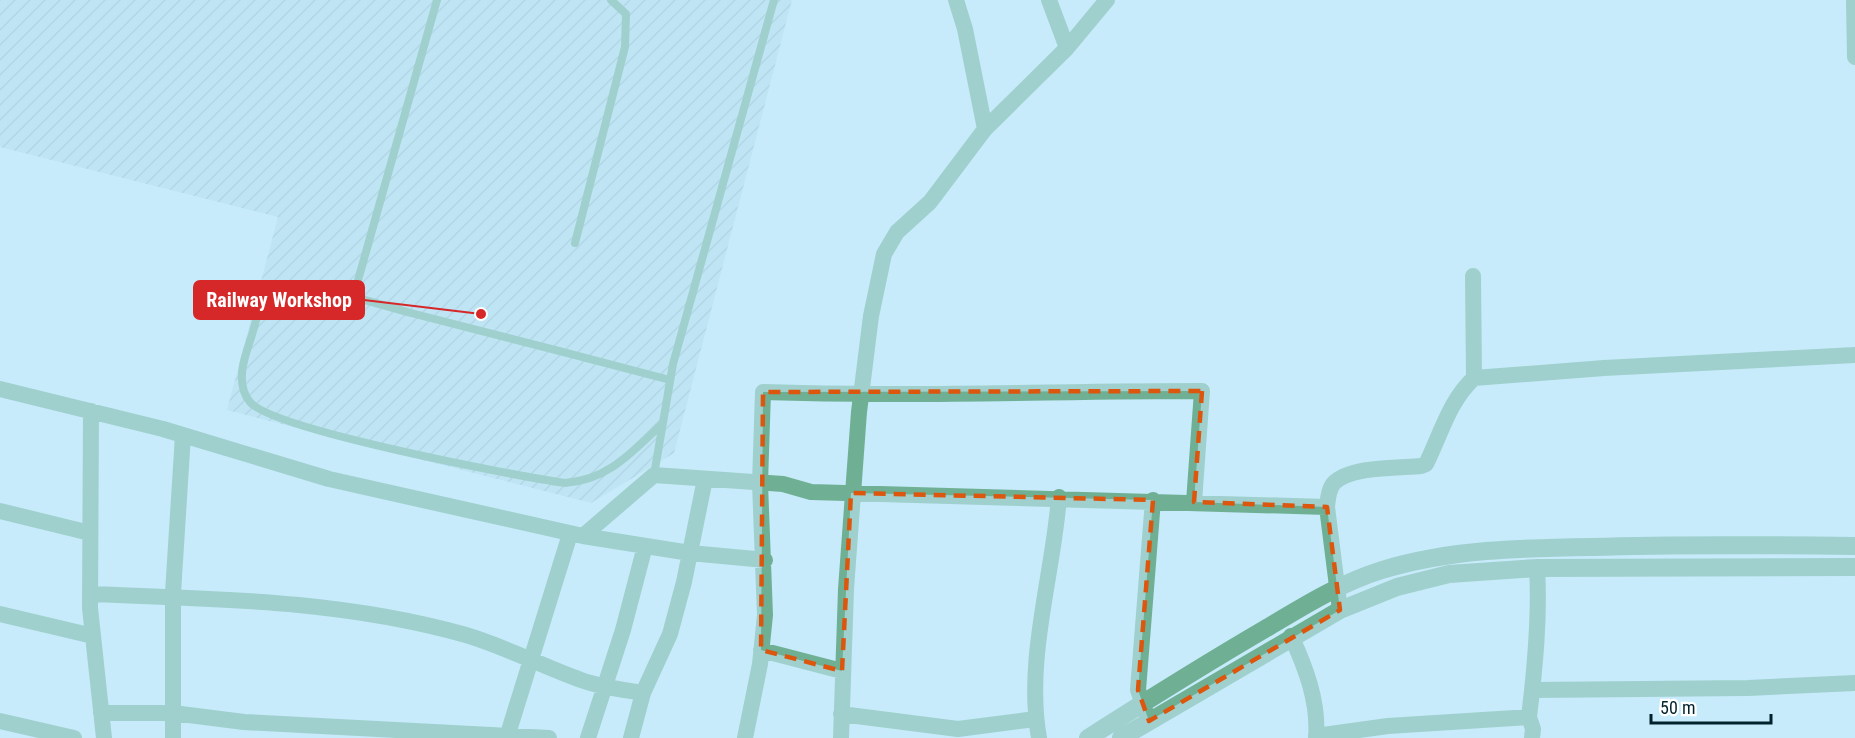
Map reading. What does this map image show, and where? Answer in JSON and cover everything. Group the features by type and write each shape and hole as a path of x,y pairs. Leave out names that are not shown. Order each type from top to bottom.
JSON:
{"street":[{"path":"956,0 965,29 985,129"},
{"path":"1049,0 1067,48"},
{"path":"841,738 851,493 871,316 884,254 897,232 930,202 985,129 1067,48 1107,0"},
{"path":"1854,0 1855,57"},
{"path":"1473,276 1474,378"},
{"path":"1340,610 1327,507 1329,493 1342,477 1363,471 1426,464 1458,395 1474,378 1605,368 1855,355"},
{"path":"0,389 183,435 328,479 576,535 690,553 765,560"},
{"path":"745,738 765,615 765,560 760,483 763,392 861,396 1012,391 1202,391 1194,502"},
{"path":"91,411 90,594 104,738"},
{"path":"173,738 173,597 183,435"},
{"path":"507,737 576,535 654,475 783,484 811,492 1059,497 1327,507"},
{"path":"631,738 644,693 670,634 705,479"},
{"path":"1039,738 1035,719 1039,637 1056,534 1059,497"},
{"path":"1149,721 1138,690 1153,500"},
{"path":"0,512 90,533"},
{"path":"1088,738 1337,588 1380,570 1461,552 1690,544 1855,546"},
{"path":"588,738 606,687 645,546"},
{"path":"1121,738 1291,636 1340,610 1397,587 1449,574 1537,568 1855,567"},
{"path":"1532,738 1533,729 1529,717 1533,690 1537,568"},
{"path":"90,594 343,608 467,636 533,659 581,680 606,687 644,693"},
{"path":"0,614 93,636"},
{"path":"1291,636 1307,675 1314,701 1316,737 1388,726 1529,717"},
{"path":"761,650 842,671"},
{"path":"1533,690 1736,688 1855,683"},
{"path":"102,713 173,713 244,722 348,726 465,737 549,738"},
{"path":"841,714 958,729 1035,719"},
{"path":"0,721 74,738"}],"lane":[{"path":"353,298 437,0"},
{"path":"575,243 625,47 626,14 611,0"},
{"path":"654,475 670,380 774,0"},
{"path":"661,425 625,459 602,475 584,482 565,483 428,457 276,418 251,403 243,391 242,375 246,352 262,306 270,293 278,287 294,285 353,298 670,380"}],"highlighted area":[{"path":"1202,391 1194,502 1327,507 1340,610 1149,721 1138,690 1153,500 851,493 842,671 761,650 763,392"}],"shaded area":[{"path":"0,0 792,0 674,453 591,503 227,410 278,217 0,147"}],"place":[{"name":"Railway Workshop","path":"481,314"}]}
